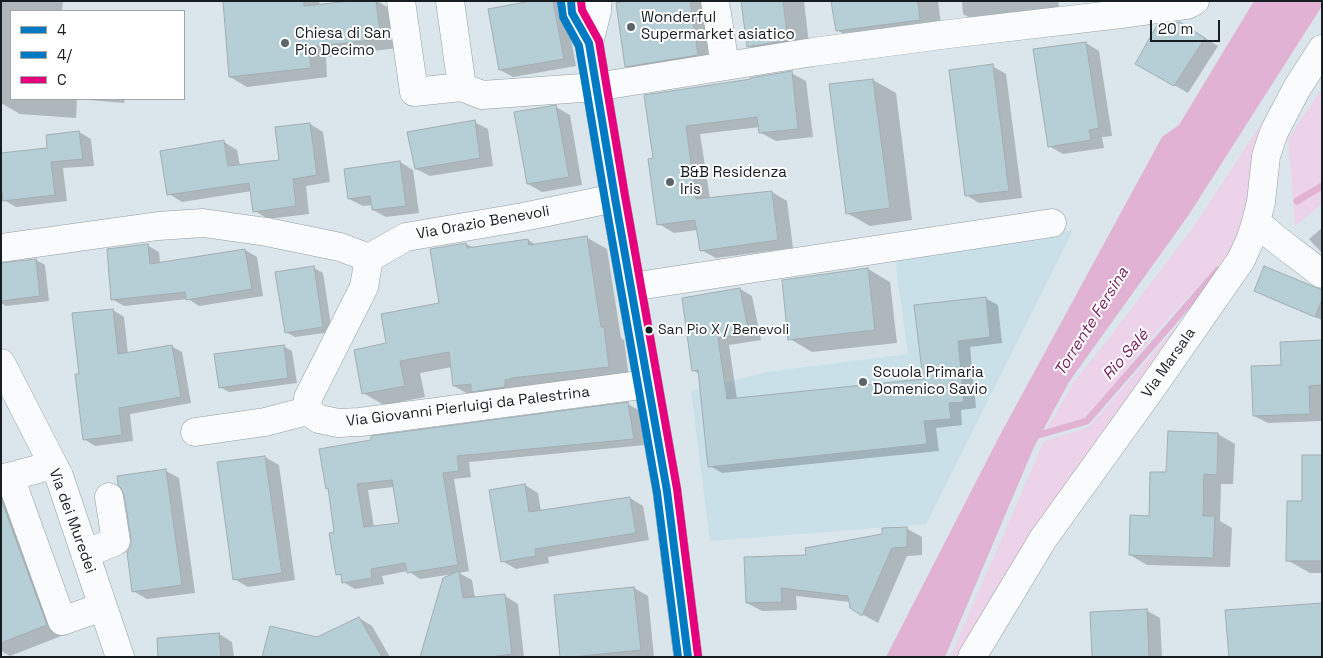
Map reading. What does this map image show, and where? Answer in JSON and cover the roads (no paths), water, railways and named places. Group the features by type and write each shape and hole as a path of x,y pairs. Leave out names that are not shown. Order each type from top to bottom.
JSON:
{"street":[{"path":"401,1 414,92 462,87 482,95 596,87 813,52 1120,14 1191,3"},
{"path":"450,1 462,87"},
{"path":"571,1 572,13 589,43 667,491 688,657"},
{"path":"589,43 598,12 597,1"},
{"path":"715,1 725,66"},
{"name":"Via Marsala","path":"972,657 1043,539 1241,260 1256,222 1266,156 1274,132 1297,88 1322,49"},
{"name":"Via Orazio Benevoli","path":"369,258 406,237 523,217 615,198"},
{"path":"1256,222 1276,240 1322,274"},
{"path":"631,287 1052,223"},
{"path":"1,248 158,226 203,224 267,232 340,247 369,258 364,287 308,398 307,410 265,422 195,432"},
{"name":"Via dei Muredei","path":"1,363 59,476 118,653"},
{"name":"Via Giovanni Pierluigi da Palestrina","path":"307,410 319,420 338,423 360,422 648,384"},
{"path":"53,466 5,478 62,621 102,606"},
{"path":"85,554 116,541 109,497"}],"water":[{"name":"Torrente Fersina","path":"1254,1 1322,1 1322,6 1188,216 1069,382 1034,447 945,657 886,657 1000,435 1162,137 1179,125"}],"waterway":[{"name":"Rio Salé","path":"1297,201 1322,186"},
{"name":"Rio Salé","path":"1032,437 1087,421 1218,270"}],"place":[{"name":"Wonderful Supermarket asiatico","path":"631,27"},
{"name":"Chiesa di San Pio Decimo","path":"285,43"},
{"name":"B&B Residenza Iris","path":"670,182"},
{"name":"San Pio X / Benevoli","path":"649,330"},
{"name":"Scuola Primaria Domenico Savio","path":"863,382"}]}
